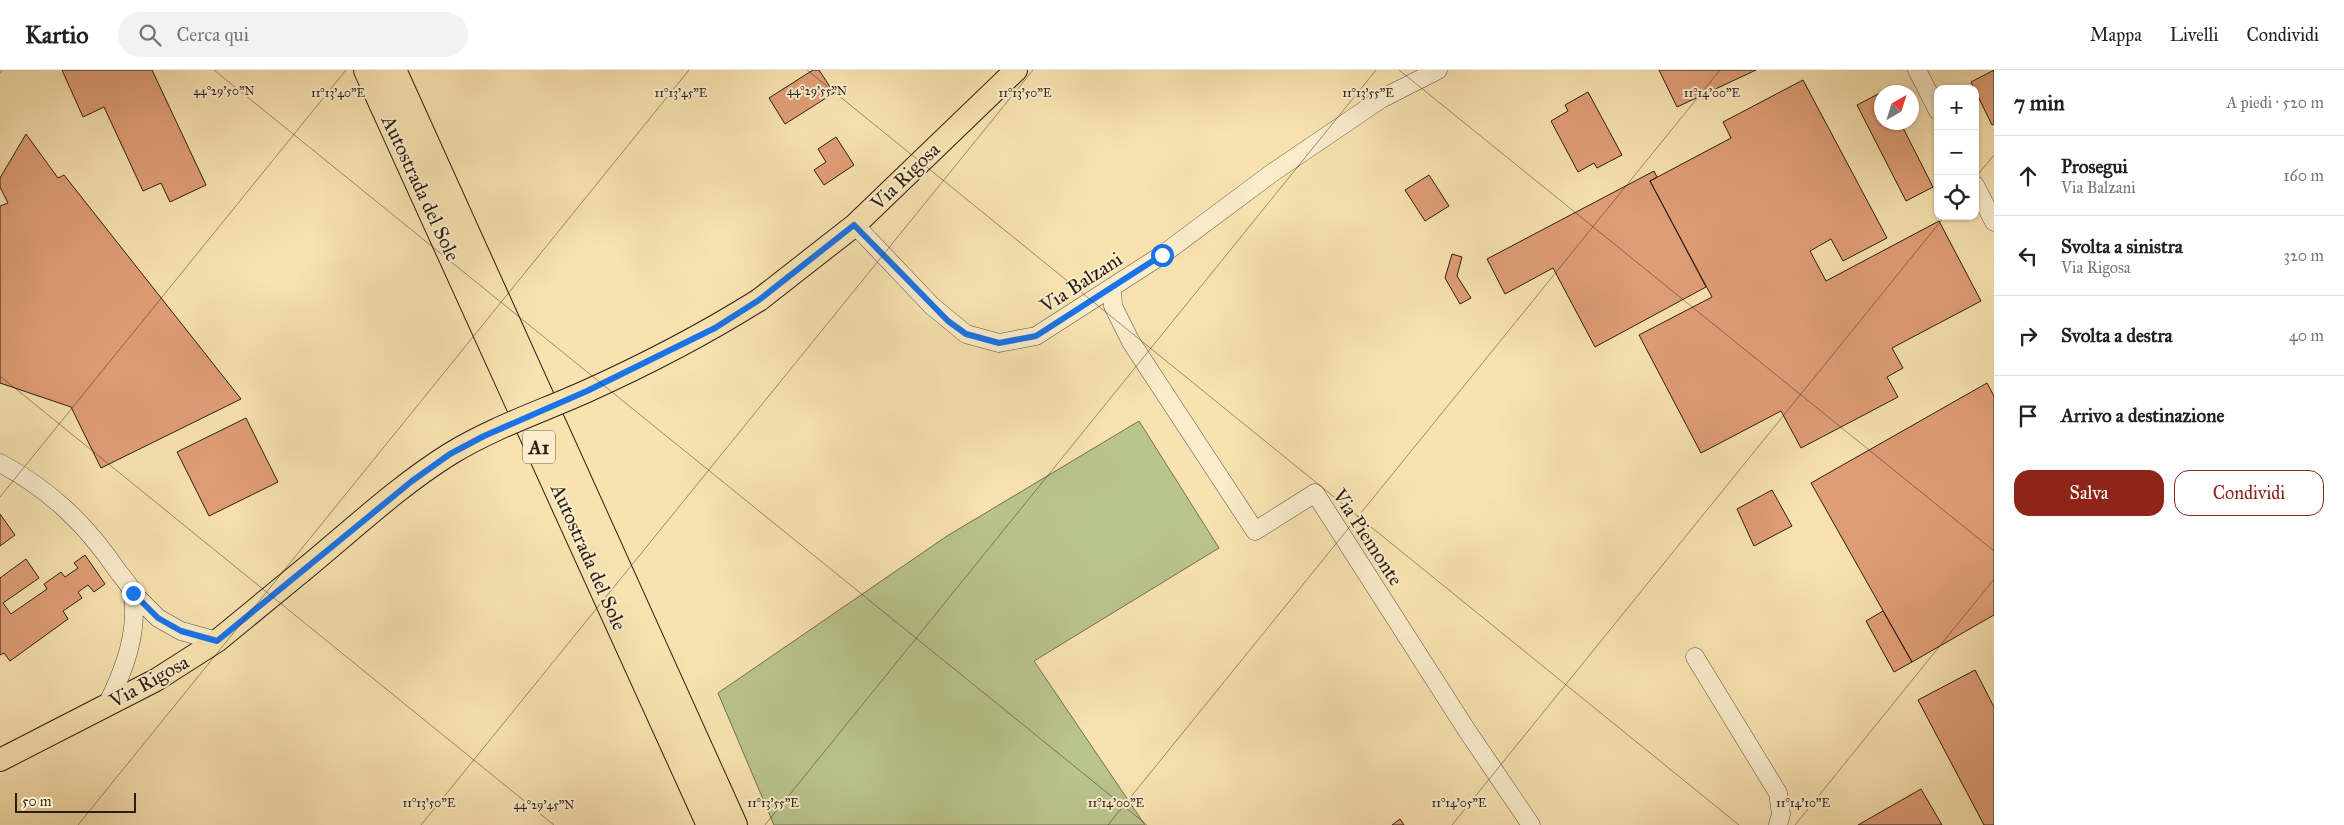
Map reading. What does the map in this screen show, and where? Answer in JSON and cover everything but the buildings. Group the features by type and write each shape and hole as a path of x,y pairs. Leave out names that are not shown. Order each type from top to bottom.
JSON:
{"highway":[{"name":"Autostrada del Sole","path":"368,70 710,825"},
{"name":"Autostrada del Sole","path":"393,70 734,825"}],"main road":[{"name":"Via Rigosa","path":"0,760 156,680 217,641 412,481 450,454 484,436 587,391 673,350 715,328 759,300 854,225 1016,70"}],"street":[{"name":"Via Balzani","path":"854,225 948,321 966,334 999,343 1036,336 1162,255 1272,173 1381,100 1438,70"},
{"path":"1917,70 1934,103"},
{"path":"1979,193 1994,222"},
{"name":"Via Piemonte","path":"1112,287 1113,306 1131,342 1255,532 1315,493 1466,729 1531,825"},
{"path":"0,463 46,491 79,520 107,555 133,593 158,618 181,631 217,641"},
{"path":"107,705 128,656 135,626 133,593"},
{"path":"1695,658 1778,793 1781,814 1778,825"}],"green space":[{"path":"1139,421 1219,548 1034,661 1145,825 774,825 718,693 947,536"}],"route":[{"path":"133,593 158,618 181,631 217,641 412,481 450,454 484,436 587,391 715,328 759,300 854,225 948,321 966,334 999,343 1017,342 1036,336 1162,255"}]}
